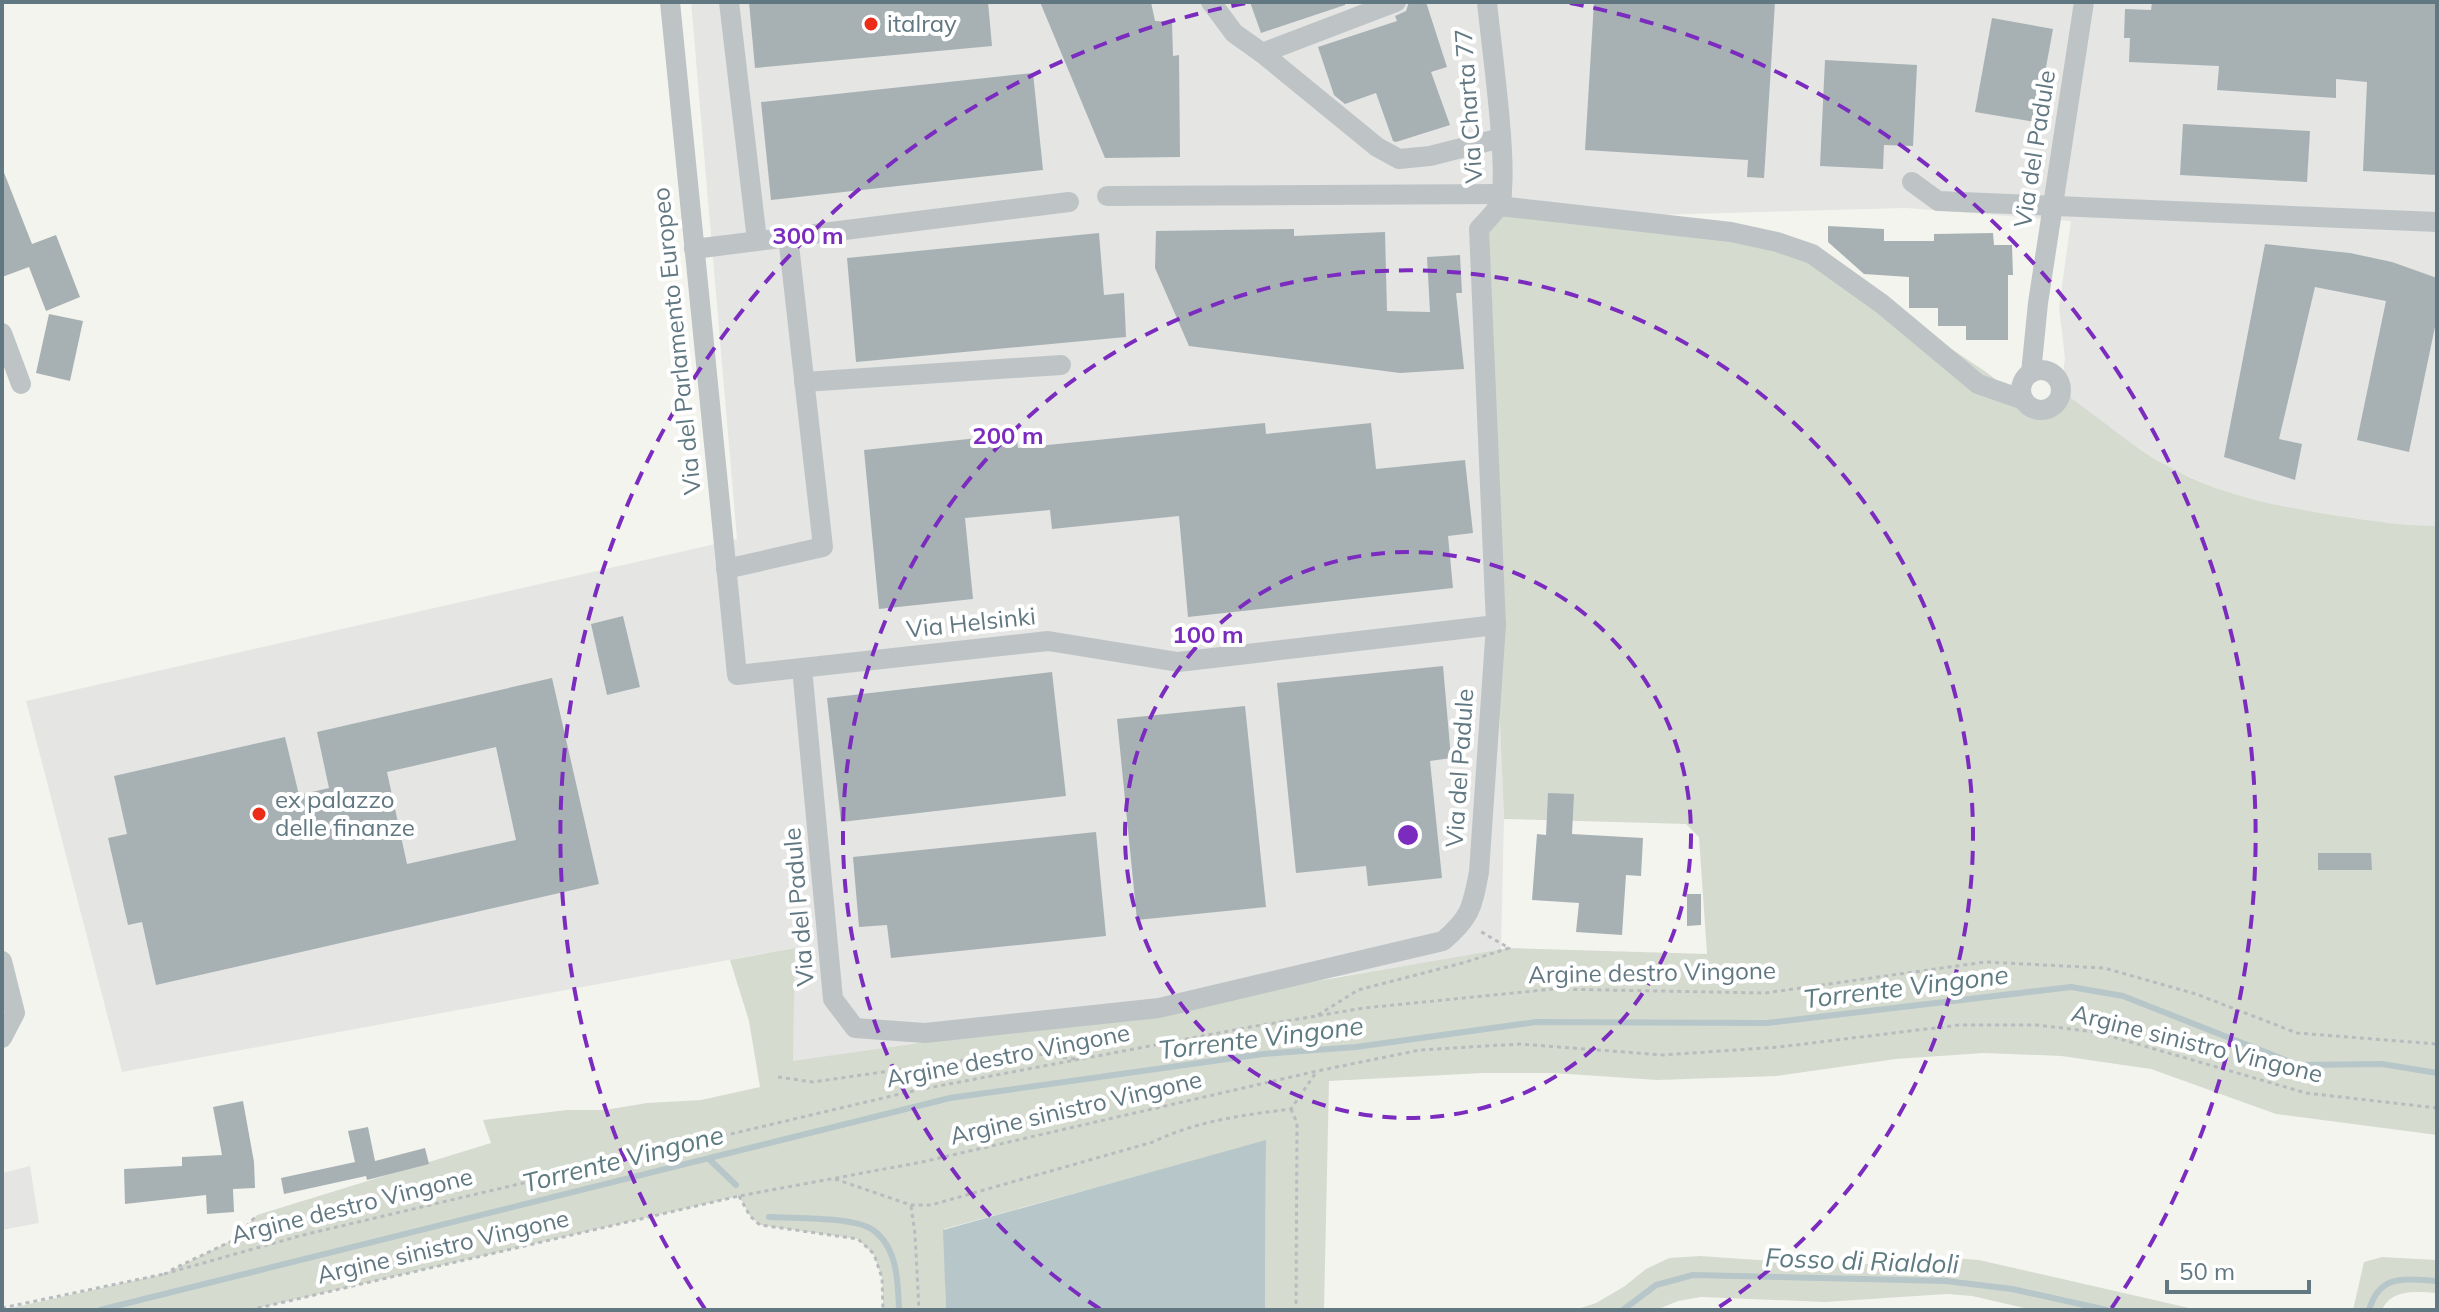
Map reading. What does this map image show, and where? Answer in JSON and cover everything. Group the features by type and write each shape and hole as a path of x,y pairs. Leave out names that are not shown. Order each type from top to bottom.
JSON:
{"street":[{"name":"Via del Parlamento Europeo","path":"670,2 737,675"},
{"path":"729,2 757,240"},
{"path":"1211,2 1234,33 1367,139 1399,159 1430,156 1501,138"},
{"path":"1262,53 1396,2"},
{"name":"Via Charta 77","path":"1487,2 1501,138 1500,200"},
{"name":"Via del Padule","path":"2024,400 2021,388 2031,373 2038,303 2084,2"},
{"path":"1912,182 1938,201 2437,222"},
{"path":"1107,196 1500,200"},
{"name":"Via del Padule","path":"802,668 833,999 855,1028 925,1033 1159,1008 1443,941 1464,923 1473,904 1479,872 1496,625 1479,229 1500,200 1731,232 1777,242 1812,254 1882,304 1978,384 2024,400 2036,409 2046,409 2053,405 2061,391 2059,381 2052,373 2038,303"},
{"path":"694,249 1069,202"},
{"path":"726,569 823,547 788,236"},
{"path":"2,333 21,384"},
{"path":"804,382 1061,365"},
{"path":"2031,373 2042,370 2052,373"},
{"name":"Via Helsinki","path":"737,675 1048,641 1178,662 1496,625"},
{"path":"2,961 15,1013 2,1038"}],"path":[{"path":"1316,1016 1358,990 1509,948 1464,923"},
{"name":"Argine destro Vingone","path":"2,1308 164,1274 303,1235 917,1090 1364,1008 1553,989 1765,993 1985,962 2104,968 2196,994 2297,1033 2437,1044"},
{"name":"Argine sinistro Vingone","path":"250,1310 739,1196 922,1162 1420,1050 1520,1044 1663,1055 1779,1047 1959,1025 2037,1025 2096,1032 2306,1093 2437,1108"},
{"path":"778,1077 813,1082 1022,1052 1080,1060"},
{"path":"831,1178 911,1205 931,1205 1153,1142 1178,1130 1236,1116 1291,1109 1317,1071"},
{"path":"1291,1109 1297,1123 1296,1310"},
{"path":"739,1196 750,1216 760,1225 858,1239 874,1254 882,1278 883,1310"},
{"path":"911,1205 919,1310"},
{"name":"Argine destro Vingone","path":"164,1274 234,1240 257,1215"}],"shaded area":[{"path":"691,2 2437,2 2437,526 2407,526 2281,507 2232,495 2171,469 2123,438 2061,391 2065,358 2059,307 2071,221 1906,208 1585,217 1479,229 1504,819 1501,951 793,1062 794,948 122,1072 26,701 737,539"},
{"path":"1499,206 1777,242 1941,342 2033,408 2050,407 2061,391 2142,451 2191,478 2232,494 2296,509 2388,523 2437,526 2437,1135 2276,1114 2151,1069 2061,1056 1984,1053 1896,1059 1777,1076 1657,1080 1553,1073 1483,1073 1329,1081 1324,1310 1265,1310 1266,1141 944,1229 946,1310 883,1310 882,1278 874,1255 858,1239 760,1225 750,1216 739,1196 250,1310 2,1310 164,1274 233,1240 257,1215 491,1143 483,1120 701,1100 760,1087 749,1021 730,960 795,948 793,1061 1159,1008 1509,948 1707,954 1699,837 1686,824 1504,819 1479,229"},
{"path":"1266,1140 1265,1310 946,1310 943,1230"},
{"path":"30,1166 39,1223 2,1230 2,1173"},
{"path":"1700,1256 1870,1264 1927,1256 1979,1260 2198,1310 2033,1310 1972,1296 1947,1294 1825,1302 1701,1297 1678,1301 1656,1310 1575,1310 1596,1303 1646,1269 1669,1258"},
{"path":"2382,1257 2437,1260 2437,1293 2406,1293 2392,1298 2382,1310 2353,1310 2364,1262"}],"building":[{"name":"italray","path":"749,2 988,2 992,46 755,68"},
{"path":"1040,2 1151,2 1155,21 1172,22 1173,56 1179,55 1180,157 1105,158"},
{"path":"1250,2 1345,2 1345,5 1261,33"},
{"path":"1409,2 1426,2 1447,67 1431,72 1450,125 1396,142 1376,93 1345,104 1334,95 1318,47 1397,21 1395,16 1406,11"},
{"path":"1594,2 1775,2 1764,178 1747,177 1748,160 1585,150"},
{"path":"2152,2 2437,2 2437,175 2363,171 2367,82 2336,79 2336,98 2217,90 2219,66 2129,62 2130,38 2124,38 2125,9 2151,10"},
{"path":"1992,18 2053,29 2036,122 1975,112"},
{"path":"1825,60 1917,65 1913,146 1884,145 1883,169 1820,166"},
{"path":"1033,73 1043,170 771,200 761,102"},
{"path":"2183,124 2310,131 2307,182 2180,175"},
{"path":"3,170 32,244 56,235 80,297 46,311 29,267 2,277"},
{"path":"1828,226 1884,229 1884,241 1934,241 1934,234 1993,233 1994,245 2012,245 2013,275 2008,275 2008,340 1966,340 1966,326 1938,326 1938,308 1909,308 1909,277 1864,274 1828,242"},
{"path":"1294,229 1294,236 1385,232 1387,311 1430,312 1427,257 1460,255 1462,293 1456,293 1464,369 1400,373 1189,346 1155,268 1156,231"},
{"path":"1099,233 1104,295 1124,293 1126,337 856,362 847,258"},
{"path":"2265,244 2350,253 2392,262 2437,278 2437,317 2409,452 2357,440 2386,301 2315,287 2279,439 2302,444 2295,480 2224,457"},
{"path":"49,314 83,321 70,381 36,373"},
{"path":"1265,423 1266,434 1371,423 1376,469 1465,460 1473,533 1448,536 1453,588 1188,617 1179,516 1052,529 1050,510 965,518 973,599 879,609 864,450 1016,434 1018,448"},
{"path":"623,616 640,687 607,695 591,624"},
{"path":"1443,666 1451,758 1430,761 1442,878 1368,886 1366,866 1296,873 1277,683"},
{"path":"1052,672 1066,796 841,822 827,698"},
{"name":"ex palazzo delle finanze","path":"552,678 599,884 156,985 142,922 128,925 108,838 127,834 114,776 285,737 299,795 329,788 317,732","holes":["496,747 516,840 407,864 387,772"]},
{"path":"1245,706 1266,907 1137,920 1117,719"},
{"path":"1548,793 1574,794 1572,834 1643,838 1641,876 1626,875 1622,935 1576,932 1579,903 1532,900 1537,834 1546,835"},
{"path":"1096,832 1106,936 891,958 887,925 859,927 853,857"},
{"path":"2318,853 2371,853 2372,870 2318,870"},
{"path":"1687,894 1701,894 1701,925 1687,926"},
{"path":"243,1101 254,1162 255,1188 233,1189 234,1212 207,1214 206,1195 125,1204 124,1169 182,1166 182,1157 222,1155 213,1107"},
{"path":"368,1127 375,1161 425,1148 429,1164 367,1180 366,1176 284,1194 281,1178 355,1162 348,1131"}],"waterway":[{"name":"Torrente Vingone","path":"100,1310 950,1098 1263,1054 1356,1047 1536,1022 1767,1023 2071,987 2123,996 2298,1065 2382,1064 2437,1073"},
{"path":"710,1160 736,1185"},
{"path":"769,1217 839,1220 873,1230 892,1256 899,1310"},
{"name":"Fosso di Rialdoli","path":"1623,1310 1656,1285 1693,1275 1946,1281 2012,1289 2107,1310"},
{"name":"Fosso di Rialdoli","path":"2369,1310 2374,1298 2387,1284 2404,1280 2437,1281"}],"place":[{"name":"italray","path":"871,24"},
{"name":"ex palazzo delle finanze","path":"259,814"}]}
